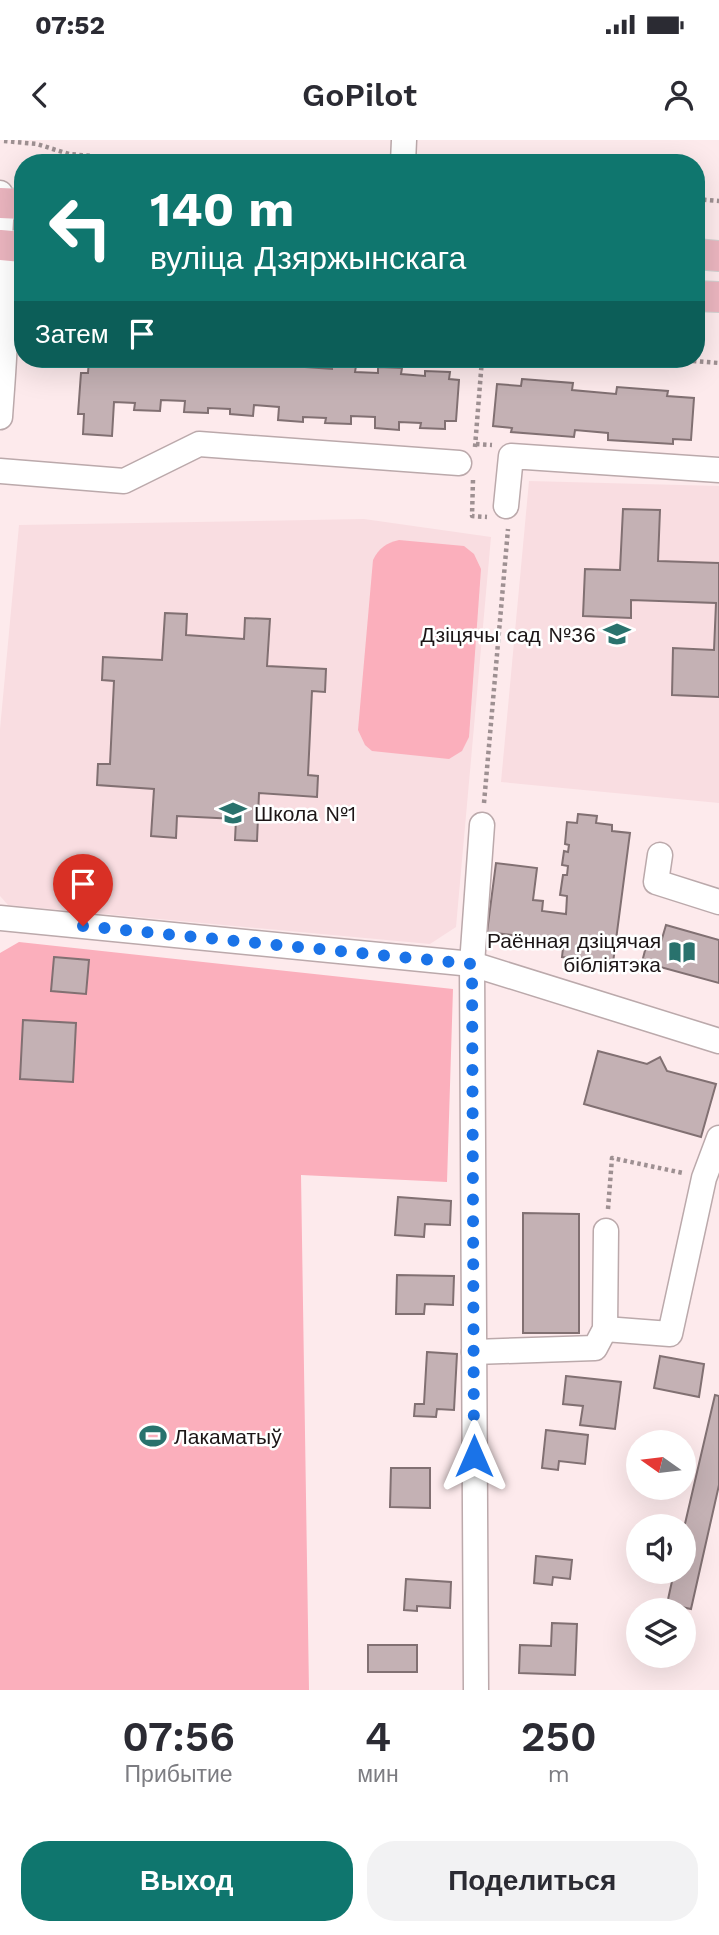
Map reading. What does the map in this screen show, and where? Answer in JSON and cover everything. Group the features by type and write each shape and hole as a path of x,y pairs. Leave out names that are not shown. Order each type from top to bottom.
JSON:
{"street":[{"path":"0,238 6,201"},
{"path":"0,246 7,315 0,417"},
{"path":"0,471 124,481 198,444 459,463"},
{"path":"507,513 512,456 719,470"},
{"path":"476,1690 472,964 482,825"},
{"path":"660,855 656,882 719,902"},
{"path":"0,918 472,964 719,1041"},
{"path":"605,1329 670,1334 704,1178 719,1138"},
{"path":"474,1352 595,1348 605,1329 606,1231"}],"path":[{"path":"4,141 37,142 69,154"},
{"path":"482,825 507,513"},
{"path":"606,1231 612,1158 704,1178"}],"shaded area":[{"name":"Дзіцячы сад №36","path":"529,481 719,486 719,803 501,782"},
{"name":"Школа №1","path":"364,519 491,537 456,927 430,944 8,905 0,896 0,729 19,525"},
{"path":"399,540 464,546 474,554 481,569 469,737 462,751 449,759 372,751 365,745 358,730 373,560 383,547"},
{"name":"Лакаматыў","path":"19,942 453,989 447,1182 301,1175 309,1690 0,1690 0,953"}],"building":[{"path":"88,368 356,368 355,372 378,373 378,368 402,368 401,374 425,376 425,371 450,372 449,379 459,380 456,421 445,421 445,429 420,428 421,423 399,422 399,430 375,428 375,417 351,416 351,424 325,423 326,418 303,417 303,422 278,420 279,407 254,405 253,416 230,414 230,409 208,408 208,413 184,412 185,401 161,400 160,411 134,410 135,403 114,402 112,436 83,434 84,414 78,414 81,373 88,373"},
{"path":"522,379 573,383 572,390 616,394 617,387 668,391 667,396 694,398 691,440 673,439 673,444 608,440 608,433 575,430 574,437 511,432 512,428 493,426 497,384 521,386"},
{"path":"623,509 660,510 658,561 719,563 719,697 672,695 673,648 714,650 716,603 631,600 631,618 583,616 585,569 620,570"},
{"path":"165,613 187,614 186,635 244,639 245,618 270,619 267,666 326,669 325,692 312,691 308,775 318,776 317,797 259,793 257,841 235,840 236,819 177,816 176,838 151,836 154,789 97,785 98,764 110,764 114,681 102,680 103,657 162,660"},
{"path":"578,814 597,816 596,823 612,825 612,831 630,833 613,963 562,957 563,948 542,945 543,939 487,932 496,863 537,868 533,900 543,901 542,911 566,914 567,896 560,895 563,875 567,875 568,866 562,865 564,851 568,852 569,845 565,844 567,822 577,823"},
{"name":"Раённая дзіцячая бібліятэка","path":"666,925 719,940 719,983 642,962 648,939 661,942"},
{"path":"54,957 89,960 86,994 51,991"},
{"path":"23,1020 76,1023 73,1082 20,1079"},
{"path":"598,1051 647,1064 660,1057 667,1071 716,1084 701,1137 584,1104"},
{"path":"398,1197 451,1201 450,1225 425,1224 424,1237 395,1235"},
{"path":"523,1213 579,1214 579,1333 523,1333"},
{"path":"397,1275 454,1276 453,1305 425,1304 424,1314 396,1314"},
{"path":"427,1352 457,1354 454,1410 437,1409 436,1417 414,1416 415,1404 424,1404"},
{"path":"660,1356 704,1364 699,1397 654,1388"},
{"path":"566,1376 621,1382 615,1429 580,1425 583,1406 563,1404"},
{"path":"715,1395 719,1396 719,1485 693,1598 668,1598 671,1584 696,1584 696,1514 687,1514 691,1500 696,1500 696,1477"},
{"path":"546,1430 588,1435 585,1464 559,1461 558,1470 542,1468"},
{"path":"391,1468 430,1468 430,1508 390,1507"},
{"path":"536,1556 572,1560 570,1579 553,1577 552,1585 534,1583"},
{"path":"406,1579 451,1582 450,1608 417,1606 417,1611 404,1610"},
{"path":"552,1623 577,1624 575,1675 519,1673 520,1645 551,1646"},
{"path":"368,1645 417,1645 417,1672 368,1672"}],"place":[{"name":"Дзіцячы сад №36","path":"617,634"},
{"name":"Школа №1","path":"233,813"},
{"name":"Раённая дзіцячая бібліятэка","path":"682,952"},
{"name":"Лакаматыў","path":"153,1436"}],"route":[{"path":"83,926 472,964 474,1456"}]}
